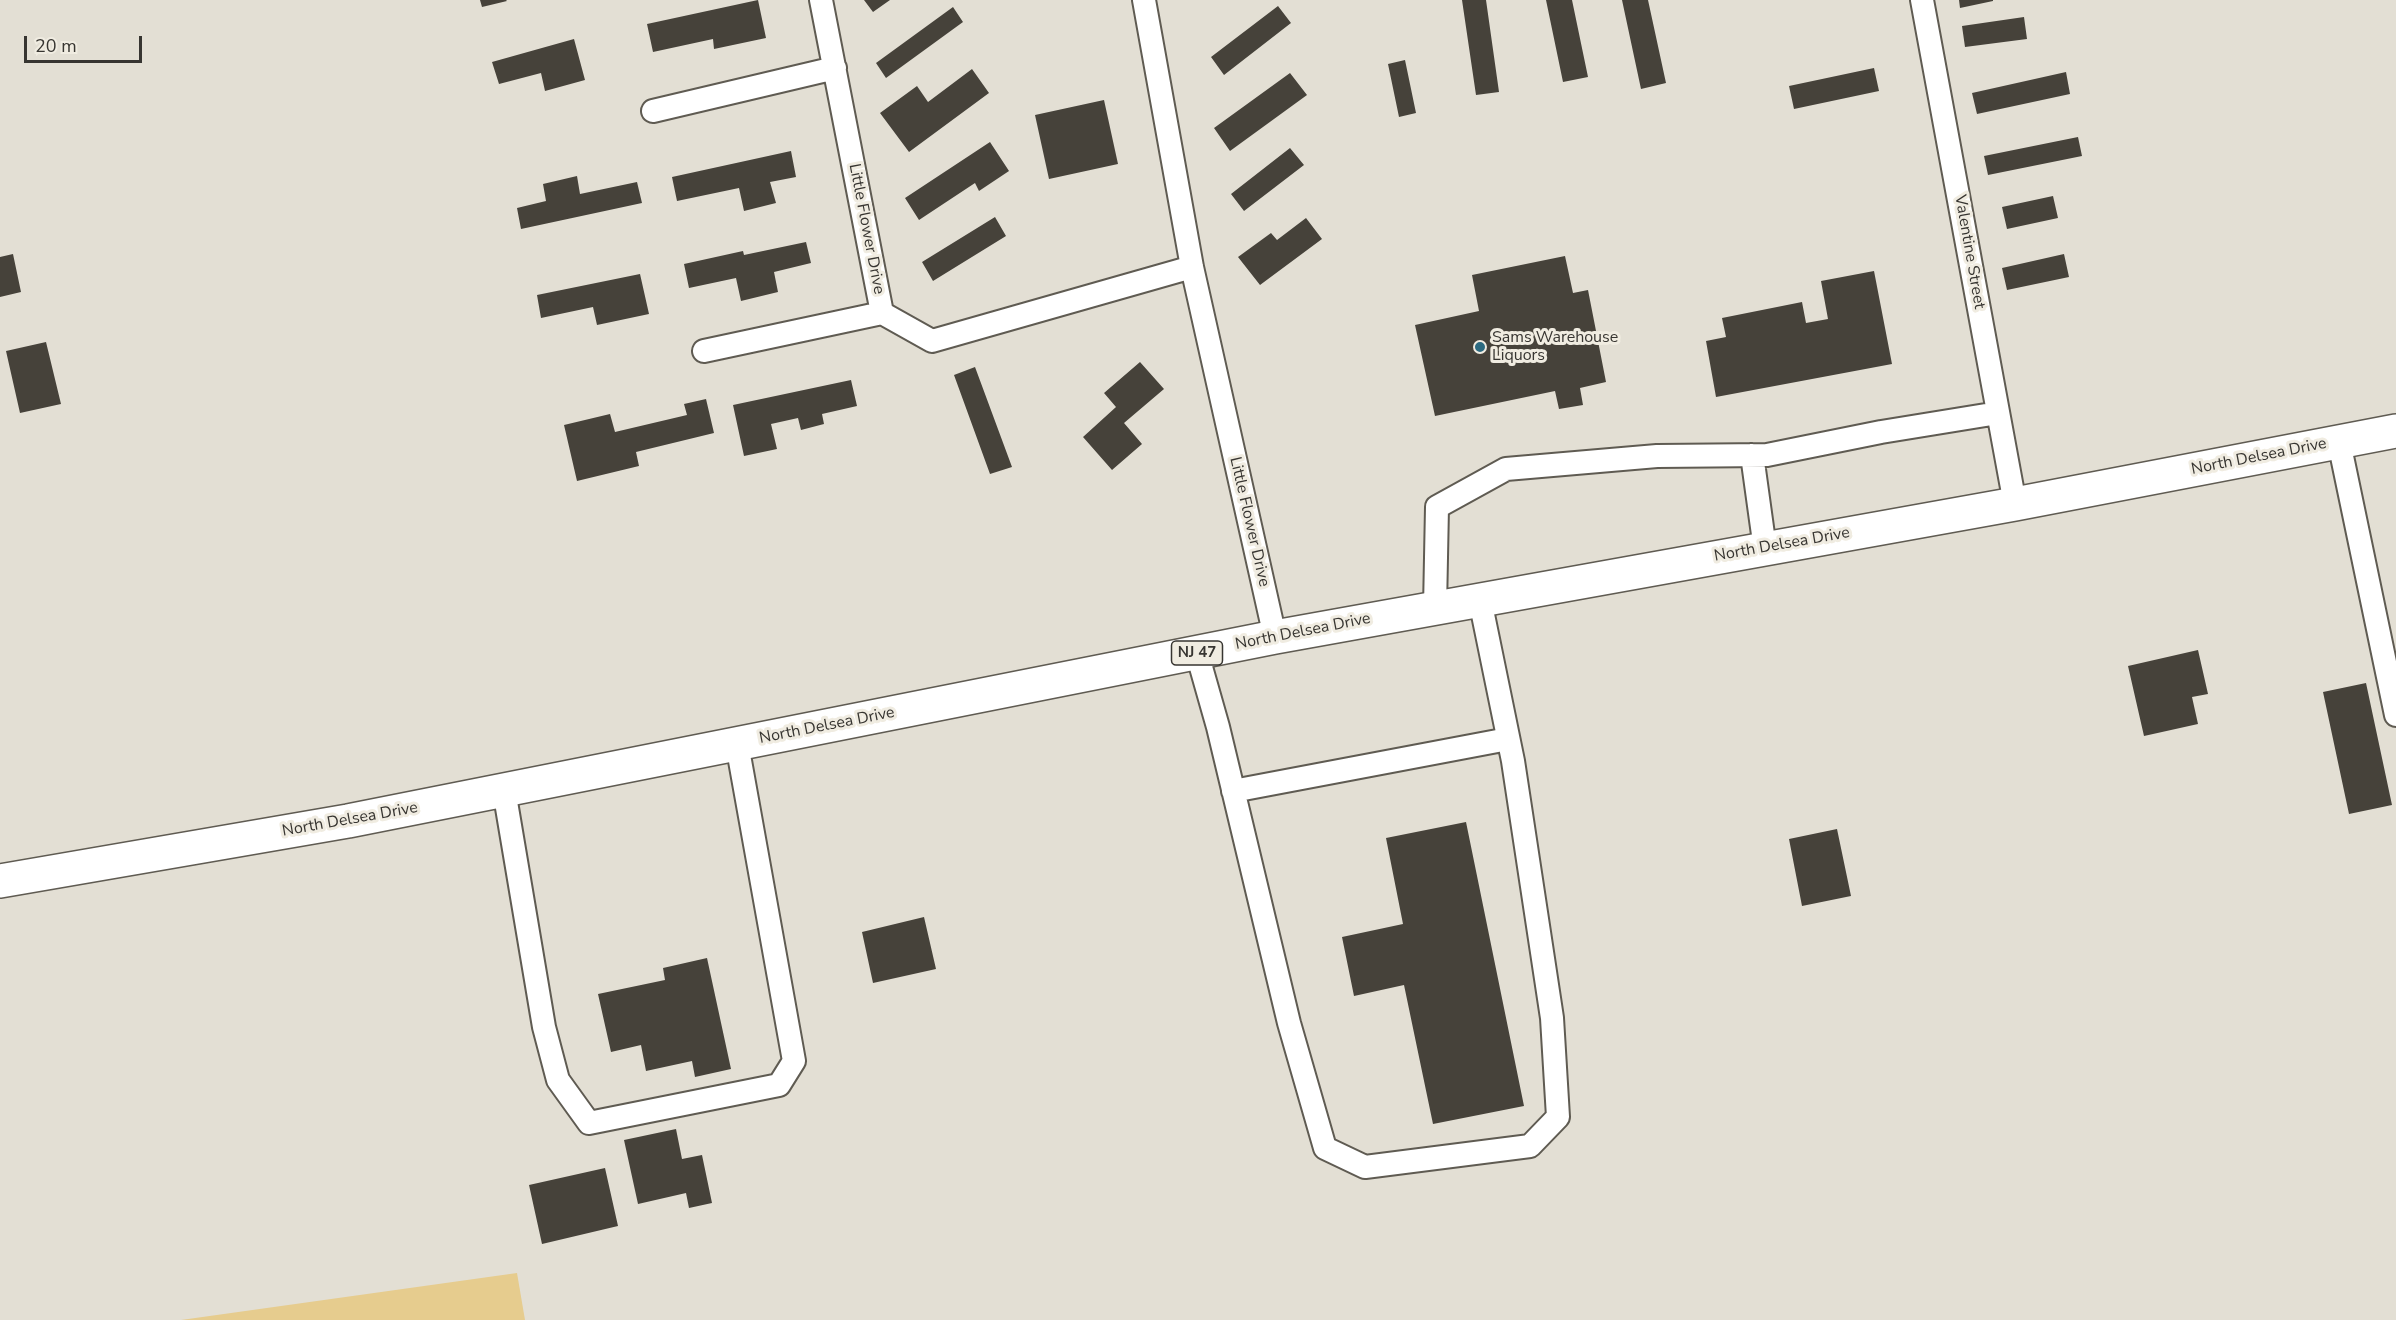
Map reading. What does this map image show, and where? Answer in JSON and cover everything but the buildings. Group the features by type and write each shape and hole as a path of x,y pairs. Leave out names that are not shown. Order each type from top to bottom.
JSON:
{"main road":[{"name":"North Delsea Drive","path":"0,881 348,821 1275,637 2015,504 2396,431"}],"lane":[{"name":"Little Flower Drive","path":"821,0 882,313 932,340 1192,267"},
{"name":"Little Flower Drive","path":"1144,0 1192,267 1275,637"},
{"name":"Valentine Street","path":"1922,0 2015,504"},
{"path":"653,111 835,68"},
{"path":"704,351 882,313"},
{"path":"1435,608 1437,507 1506,469 1657,456 1767,455 1881,432 1998,413"},
{"path":"2339,442 2396,715"},
{"path":"1752,455 1765,549"},
{"path":"1197,652 1218,727 1289,1023 1325,1148 1365,1167 1530,1146 1558,1117 1552,1018 1536,902 1508,739 1480,600"},
{"path":"1233,791 1508,739"},
{"path":"504,790 547,1037 558,1080 589,1123 779,1085 795,1061 737,744"}],"shaded area":[{"path":"517,1273 525,1320 181,1320"}],"place":[{"name":"Sams Warehouse Liquors","path":"1480,347"}]}
